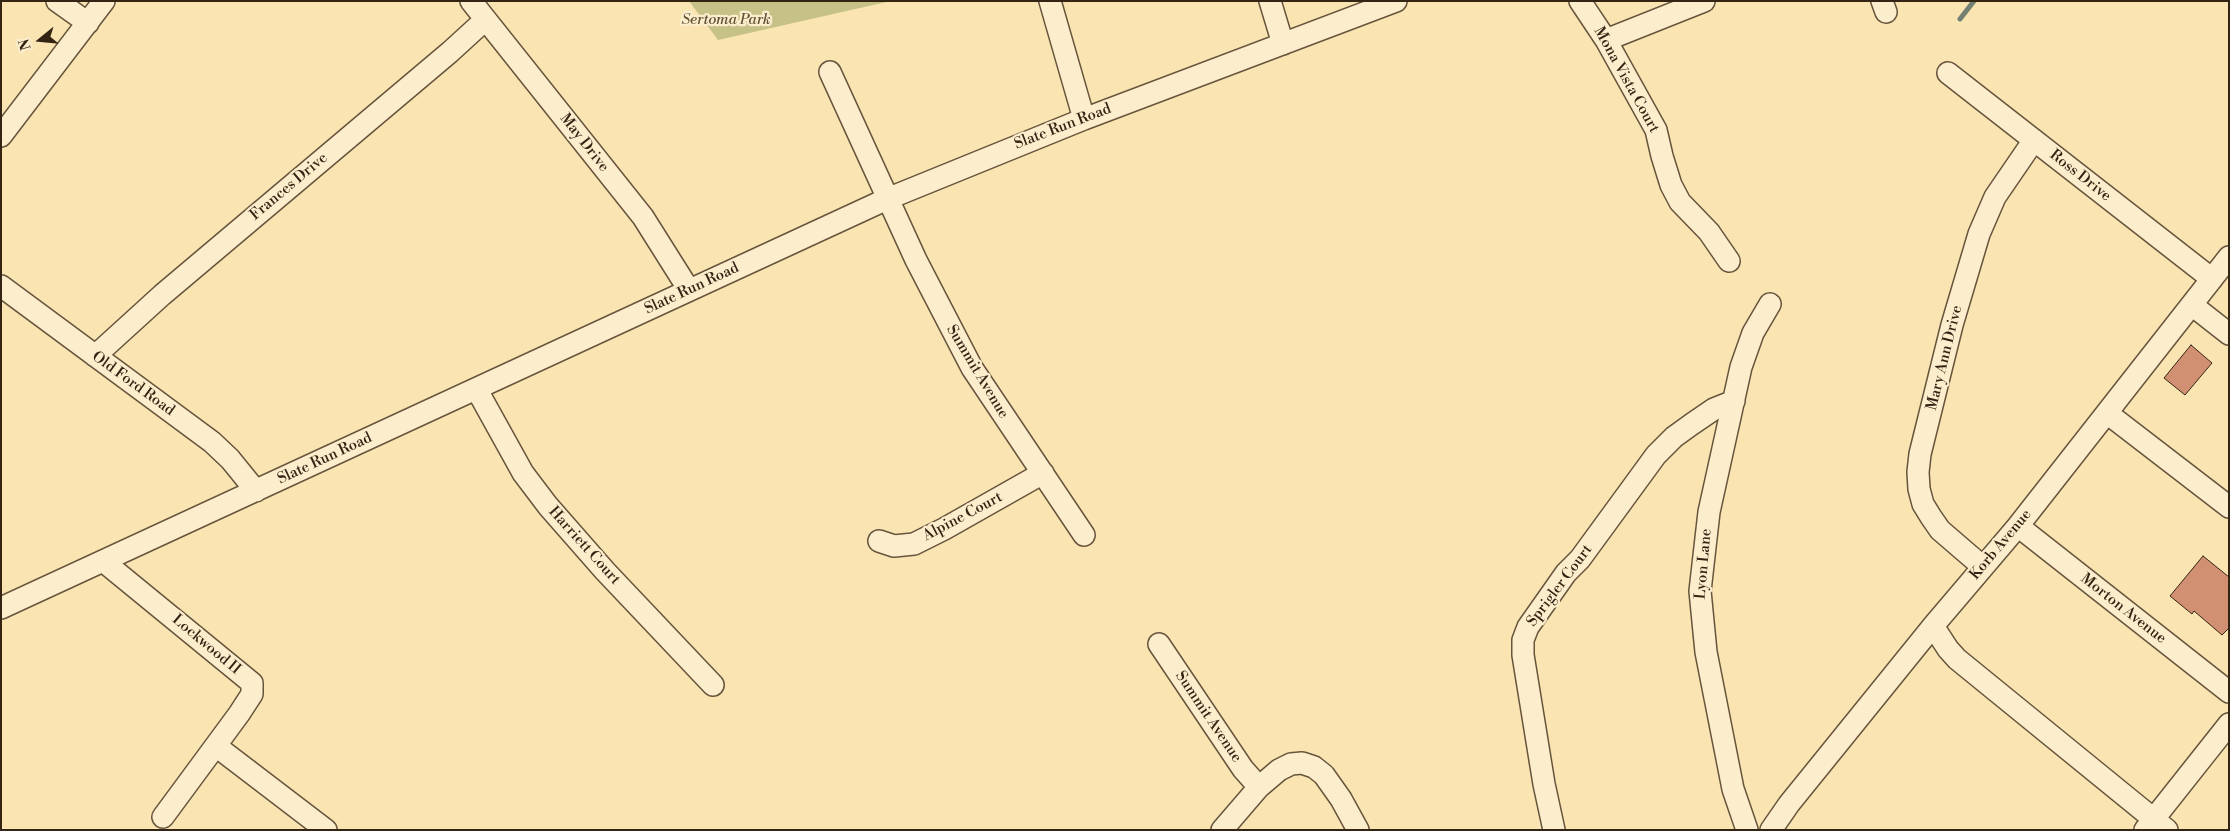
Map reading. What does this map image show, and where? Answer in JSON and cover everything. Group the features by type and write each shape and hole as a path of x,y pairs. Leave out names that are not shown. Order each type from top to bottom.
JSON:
{"street":[{"path":"57,1 88,23"},
{"path":"1,136 104,1"},
{"name":"May Drive","path":"472,1 643,217 689,290"},
{"path":"1050,1 1084,119"},
{"path":"1270,1 1283,44"},
{"name":"Slate Run Road","path":"1,608 477,390 887,199 1084,119 1396,1"},
{"name":"Mona Vista Court","path":"1580,1 1606,40 1656,130 1671,185 1680,202 1710,232 1729,261"},
{"path":"1606,40 1704,1"},
{"name":"Frances Drive","path":"95,356 162,295 486,20"},
{"name":"Summit Avenue","path":"830,72 887,199 950,328 972,368 1084,535"},
{"name":"Ross Drive","path":"1948,73 2212,279"},
{"name":"Mary Ann Drive","path":"1983,567 1940,530 1923,504 1919,489 1920,454 1952,325 1979,234 1995,197 2034,140"},
{"name":"Korb Avenue","path":"1771,830 1789,804 1933,626 2018,526 2229,257"},
{"name":"Old Ford Road","path":"1,286 212,442 256,491"},
{"name":"Lyon Lane","path":"1747,830 1733,788 1706,652 1700,591 1709,512 1745,354 1757,325 1770,304"},
{"path":"2192,305 2229,334"},
{"name":"Harriett Court","path":"477,390 523,473 548,506 713,685"},
{"name":"Sprigler Court","path":"1554,830 1544,784 1522,655 1523,640 1528,627 1566,573 1580,559 1656,455 1674,437 1692,424 1714,409 1734,401"},
{"path":"2107,413 2229,507"},
{"name":"Alpine Court","path":"879,541 894,546 914,544 1043,473"},
{"name":"Morton Avenue","path":"2018,526 2229,692"},
{"name":"Lockwood II","path":"103,561 252,683 252,694 163,817"},
{"path":"1933,626 1957,659 2155,826 2229,724"},
{"name":"Summit Avenue","path":"1159,644 1242,768 1259,787"},
{"path":"216,746 326,830"},
{"path":"1222,830 1259,787 1279,770 1291,764 1302,763 1314,767 1324,775 1341,799 1358,830"}],"green space":[{"name":"Sertoma Park","path":"689,1 891,1 718,40"}],"building":[{"path":"2191,345 2212,363 2185,395 2164,378"},
{"path":"2203,556 2229,577 2229,628 2222,635 2194,611 2192,614 2170,596"}],"waterway":[{"path":"1960,19 1974,1"}]}
